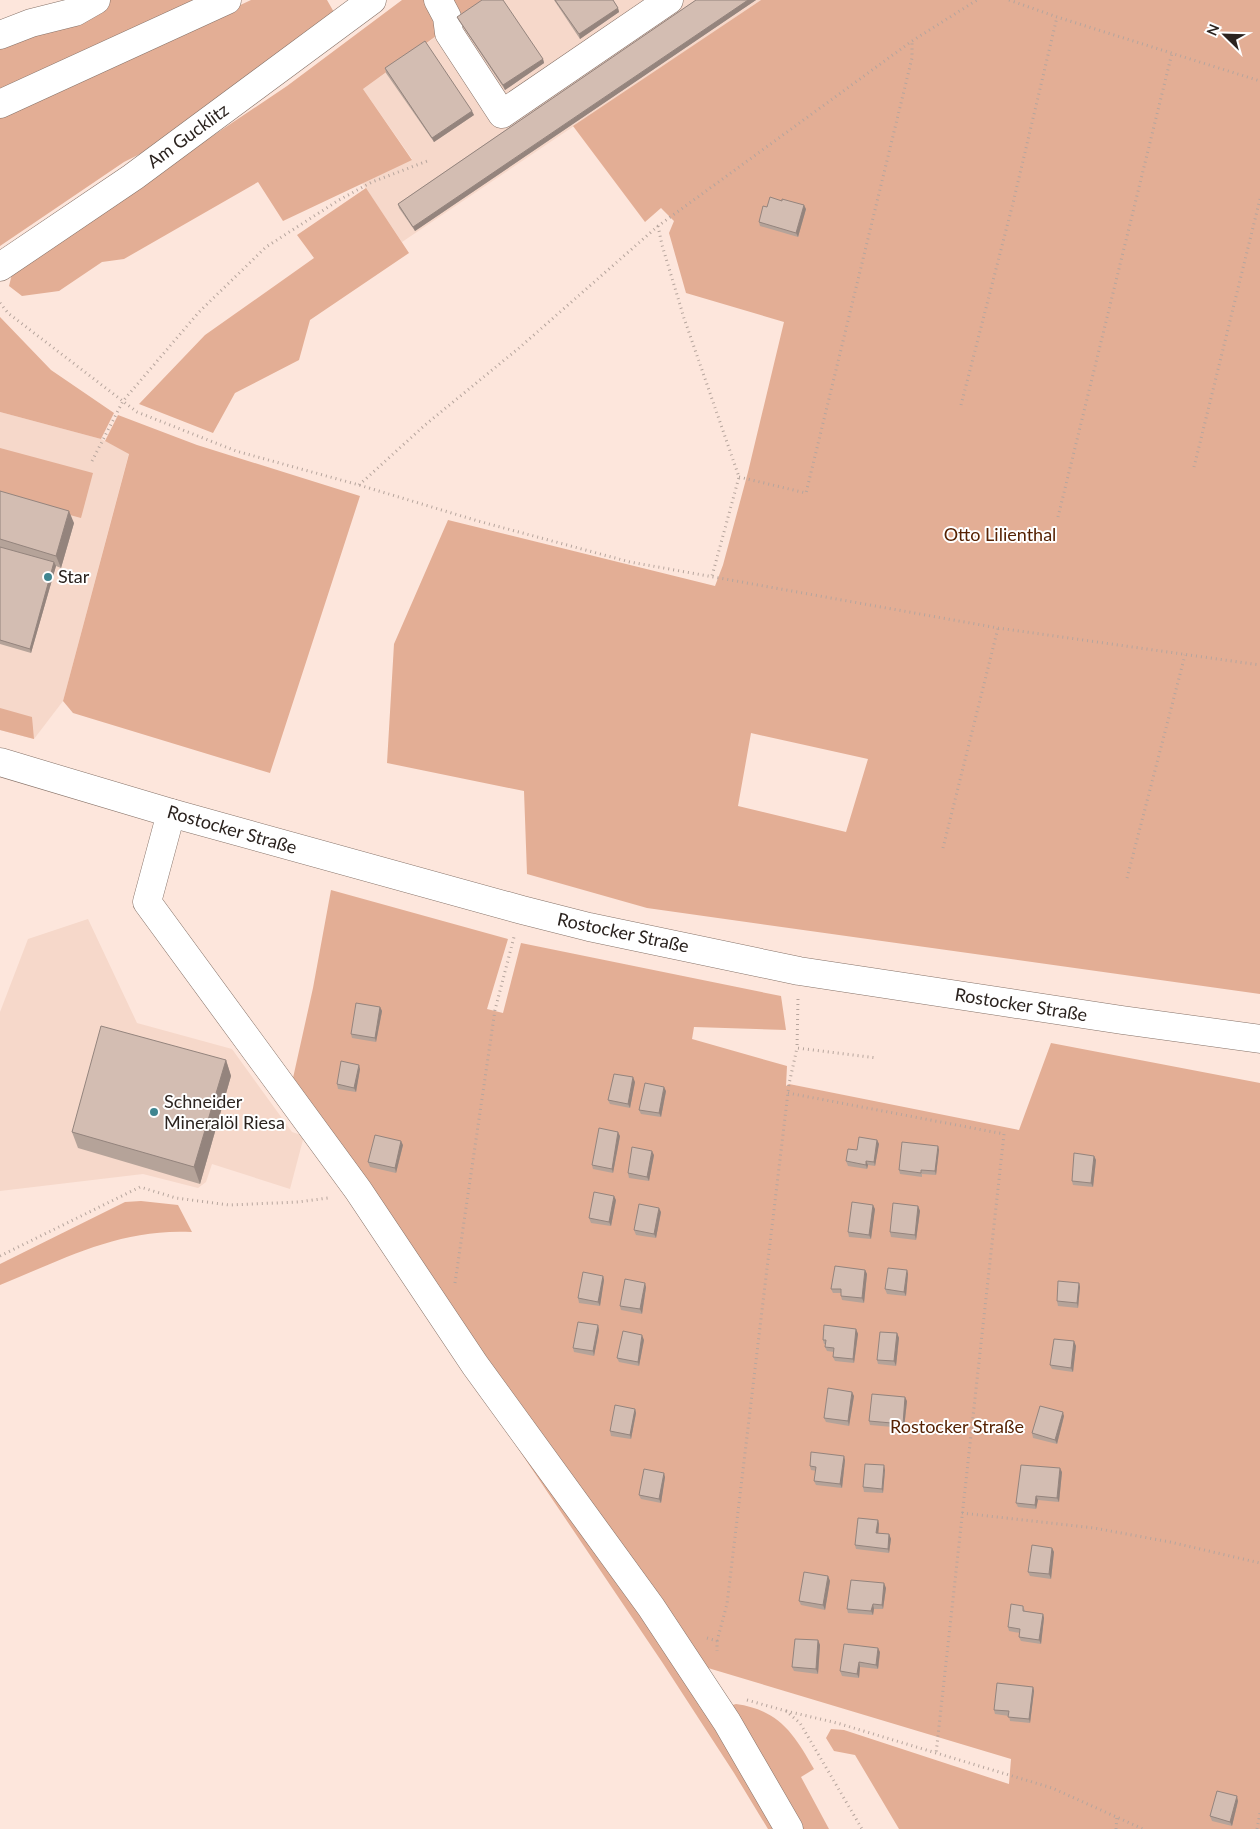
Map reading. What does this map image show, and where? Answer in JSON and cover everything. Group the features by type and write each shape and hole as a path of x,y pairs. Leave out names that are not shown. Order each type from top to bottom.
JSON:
{"street":[{"path":"0,35 31,23 75,12 96,0"},
{"path":"0,104 228,0"},
{"name":"Am Gucklitz","path":"0,267 133,177 372,0"},
{"path":"438,0 447,17 449,34 502,114 669,0"},
{"name":"Rostocker Straße","path":"0,762 170,813 590,927 799,971 1260,1039"},
{"path":"170,813 147,902 358,1190 475,1365 651,1607 728,1722 789,1829"}],"path":[{"path":"359,485 425,425 519,348 658,226 912,41 976,0"},
{"path":"1009,0 1260,81"},
{"path":"961,405 1013,203 1057,17"},
{"path":"739,477 806,493 912,58 912,41"},
{"path":"1058,517 1172,54"},
{"path":"92,461 123,402 199,312 266,247 339,200 372,182 430,160"},
{"path":"1194,467 1260,199"},
{"path":"658,226 684,318 739,477 712,576"},
{"path":"0,303 8,313 137,412 236,451 630,562 998,628 1260,666"},
{"path":"944,848 998,628"},
{"path":"1127,878 1185,655"},
{"path":"454,1288 495,1010 501,981 522,910"},
{"path":"717,1656 717,1641 728,1604 788,1092 797,1048 799,971"},
{"path":"797,1048 877,1058"},
{"path":"788,1092 1004,1134 936,1754"},
{"path":"0,1256 140,1188 176,1198 229,1205 298,1202 334,1197 358,1190"},
{"path":"962,1513 1094,1528 1170,1542 1260,1563"},
{"path":"698,1635 717,1641"},
{"path":"714,1702 723,1697 739,1697 837,1723 1052,1788 1143,1829"},
{"path":"786,1711 800,1723 862,1829"},
{"path":"1257,1829 1260,1813"},
{"path":"1116,1829 1117,1816"}],"shaded area":[{"path":"487,0 761,0 402,242 362,183 412,159 363,89"},
{"name":"Star","path":"0,412 101,439 129,453 63,701 34,739 0,730"},
{"path":"88,919 137,1023 232,1049 292,1132 304,1136 290,1189 212,1164 206,1182 198,1188 143,1174 0,1191 0,1012 28,939"}],"green space":[{"path":"109,0 208,0 0,93 0,41"},
{"path":"251,0 327,0 335,14 172,138 124,162 0,246 0,118"},
{"path":"402,0 426,0 443,31 363,89 412,160 283,221 258,182 124,259 102,262 59,291 22,296 9,286 13,270 287,86"},
{"path":"451,0 487,0 459,19"},
{"name":"Otto Lilienthal","path":"761,0 1260,0 1260,994 647,908 527,874 524,791 387,763 394,644 448,520 715,586 723,565 748,472 784,322 686,293 669,233 674,221 661,208 645,222 573,126","holes":["751,733 868,759 846,832 738,806"]},
{"path":"366,188 409,253 310,320 299,360 235,393 213,433 139,404 205,335 314,258 297,235"},
{"path":"0,317 51,370 114,413 101,439 0,412"},
{"path":"118,415 197,445 360,496 270,773 73,713 63,701 129,454 105,441"},
{"path":"0,448 93,473 81,518 0,496"},
{"path":"0,708 32,717 34,739 0,730"},
{"name":"Rostocker Straße","path":"331,890 508,939 487,1009 503,1013 521,943 781,996 786,1030 694,1027 692,1039 787,1066 786,1086 789,1084 1019,1130 1051,1043 1260,1083 1260,1829 899,1829 855,1755 834,1751 826,1738 831,1729 844,1730 1009,1784 1011,1759 708,1668 291,1087 313,988"},
{"path":"141,1201 178,1205 192,1232 166,1232 116,1240 93,1247 0,1285 0,1264 125,1202"},
{"path":"443,1337 642,1613 781,1829 768,1829 662,1662"},
{"path":"736,1704 764,1712 784,1726 792,1735 814,1769 801,1777 829,1829 799,1829 726,1707"}],"building":[{"path":"482,0 503,0 543,59 503,85 457,17"},
{"path":"555,0 613,0 618,8 579,34"},
{"path":"696,0 748,0 413,227 398,204"},
{"path":"425,41 472,111 432,138 385,68"},
{"path":"770,197 804,205 796,233 759,222 763,206 767,207"},
{"path":"0,491 69,511 56,556 0,539"},
{"path":"0,547 54,562 30,649 0,640"},
{"path":"356,1003 380,1007 375,1038 351,1034"},
{"name":"Schneider Mineralöl Riesa","path":"101,1026 226,1060 194,1167 72,1132"},
{"path":"341,1061 359,1065 354,1088 337,1084"},
{"path":"614,1074 633,1077 628,1104 608,1100"},
{"path":"645,1083 664,1087 659,1113 639,1110"},
{"path":"599,1128 618,1132 612,1169 592,1165"},
{"path":"375,1135 401,1141 395,1168 368,1162"},
{"path":"859,1137 877,1140 874,1162 866,1161 866,1165 846,1161 848,1149 857,1150"},
{"path":"902,1142 938,1146 935,1171 921,1170 921,1173 899,1170"},
{"path":"632,1147 652,1151 647,1177 628,1173"},
{"path":"1074,1153 1094,1156 1091,1183 1072,1181"},
{"path":"594,1192 614,1196 609,1222 589,1218"},
{"path":"852,1202 873,1205 869,1235 848,1232"},
{"path":"893,1203 918,1206 915,1235 890,1232"},
{"path":"639,1204 659,1208 654,1234 634,1230"},
{"path":"835,1266 865,1270 862,1298 841,1296 841,1289 831,1289"},
{"path":"888,1268 907,1270 904,1292 885,1289"},
{"path":"583,1272 603,1276 598,1302 578,1298"},
{"path":"625,1279 645,1283 640,1309 620,1306"},
{"path":"1058,1281 1079,1283 1077,1303 1057,1301"},
{"path":"578,1322 598,1325 593,1351 573,1348"},
{"path":"824,1325 856,1329 853,1359 833,1357 834,1348 825,1347 826,1340 823,1340"},
{"path":"623,1331 642,1335 638,1362 617,1358"},
{"path":"880,1332 897,1333 894,1361 877,1360"},
{"path":"1054,1339 1074,1341 1071,1368 1050,1365"},
{"path":"828,1388 852,1392 848,1421 824,1418"},
{"path":"872,1394 905,1397 903,1424 869,1421"},
{"path":"615,1405 635,1409 630,1435 610,1431"},
{"path":"1040,1406 1063,1412 1055,1440 1032,1433"},
{"path":"811,1452 844,1456 840,1484 814,1481 816,1467 810,1466"},
{"path":"865,1464 884,1465 882,1489 863,1487"},
{"path":"1021,1465 1060,1468 1057,1498 1036,1496 1035,1505 1016,1503"},
{"path":"644,1469 664,1473 659,1499 639,1495"},
{"path":"858,1518 878,1520 876,1533 889,1534 888,1549 855,1545"},
{"path":"1032,1545 1052,1548 1049,1574 1028,1572"},
{"path":"804,1572 828,1576 823,1605 799,1601"},
{"path":"851,1580 884,1583 882,1605 873,1604 871,1611 847,1609"},
{"path":"1011,1604 1023,1606 1023,1611 1043,1614 1039,1640 1019,1637 1020,1629 1008,1627"},
{"path":"795,1639 818,1640 816,1669 792,1667"},
{"path":"844,1644 878,1648 876,1665 859,1662 857,1674 840,1671"},
{"path":"997,1683 1033,1687 1029,1719 1008,1717 1009,1711 994,1710"},
{"path":"1217,1791 1237,1796 1230,1822 1210,1816"}],"place":[{"name":"Star","path":"48,577"},
{"name":"Schneider Mineralöl Riesa","path":"154,1112"}]}
